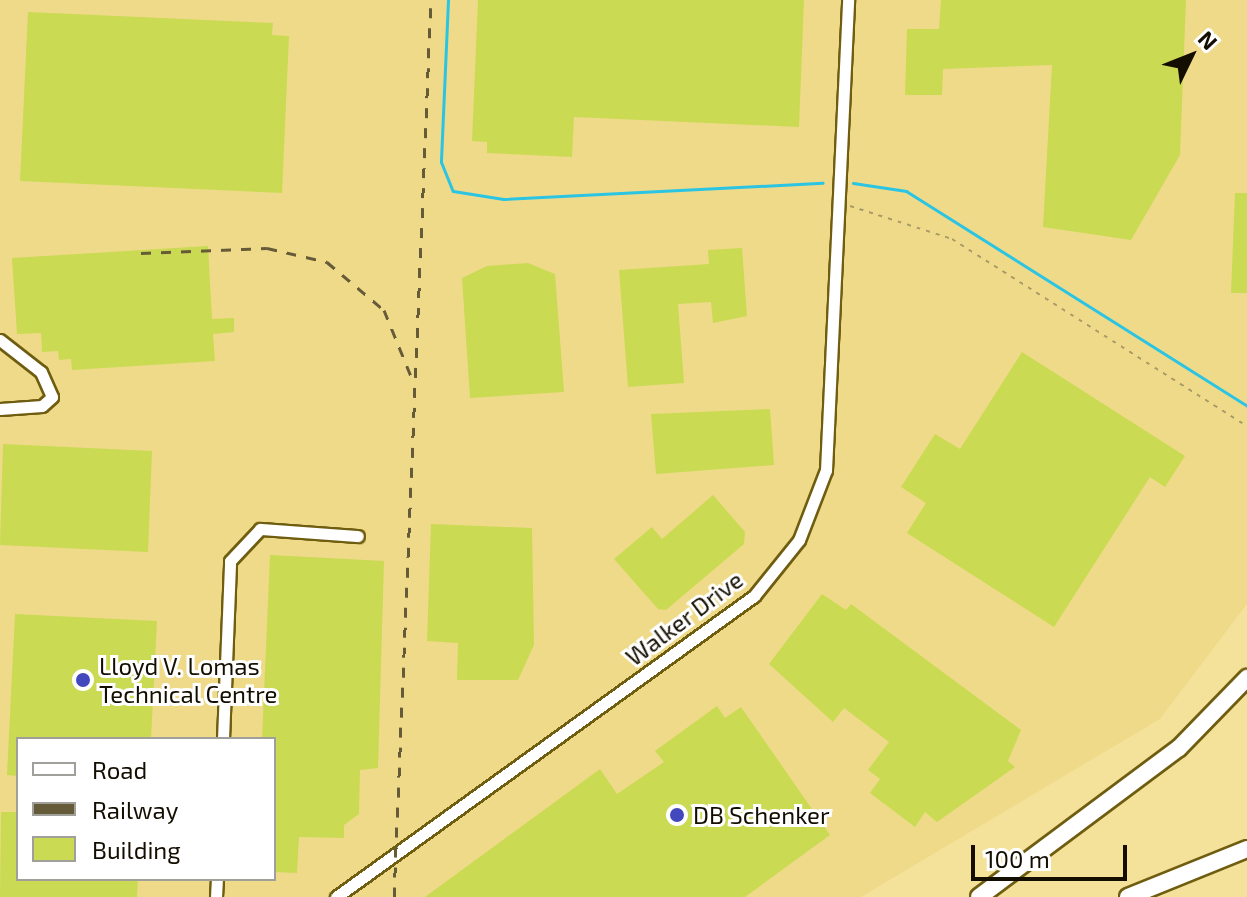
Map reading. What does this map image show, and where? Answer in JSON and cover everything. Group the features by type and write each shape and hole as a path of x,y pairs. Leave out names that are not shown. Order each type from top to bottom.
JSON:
{"highway":[{"path":"979,897 1179,748 1247,678"},
{"path":"1128,897 1247,849"}],"street":[{"name":"Walker Drive","path":"336,897 754,596 781,566 808,521 826,470 848,0"},
{"path":"0,340 52,384 42,406 0,409"},
{"path":"223,737 230,561 260,529 358,536"}],"path":[{"path":"838,203 952,239 1247,426"}],"shaded area":[{"path":"0,0 1247,0 1247,604 1160,719 861,897 0,897"}],"building":[{"path":"478,0 804,0 799,127 574,117 572,157 487,153 487,142 472,141"},
{"path":"941,0 1186,0 1180,155 1131,240 1043,227 1052,65 943,69 942,95 905,95 907,29 939,29"},
{"path":"28,12 273,23 272,35 289,36 282,193 20,181"},
{"path":"1235,193 1247,193 1247,293 1231,293"},
{"path":"208,246 212,319 234,318 234,332 213,334 215,361 72,370 71,359 59,360 58,351 42,352 41,333 17,334 12,258"},
{"path":"742,248 747,316 713,323 711,302 678,304 684,383 628,387 619,270 709,264 708,250"},
{"path":"528,263 555,274 564,392 470,398 462,278 487,266"},
{"path":"1022,352 1185,456 1165,487 1150,477 1054,627 907,533 926,503 901,487 935,434 960,449"},
{"path":"770,409 774,465 656,474 651,414"},
{"path":"3,444 152,451 148,552 0,545"},
{"path":"713,495 745,532 744,544 666,610 658,609 614,559 652,527 662,539"},
{"path":"431,524 532,528 534,645 518,680 457,680 458,643 427,641"},
{"path":"270,555 384,561 378,768 360,770 359,814 344,825 344,838 299,837 297,873 276,872 276,737 262,737"},
{"path":"822,594 846,610 851,604 1021,730 1008,761 1015,767 937,822 925,812 915,827 870,793 880,779 868,770 889,742 844,708 833,722 769,664"},
{"name":"Lloyd V. Lomas Technical Centre","path":"15,614 157,621 151,737 16,737 16,776 7,775"},
{"name":"DB Schenker","path":"717,706 725,718 741,707 830,835 745,897 425,897 600,769 617,794 664,762 655,751"},
{"path":"1,812 16,812 16,881 138,881 137,897 0,897"}],"waterway":[{"path":"448,0 441,162 453,191 503,199 823,183"},
{"path":"853,183 906,191 1247,406"}],"railway":[{"path":"394,897 431,0"},
{"path":"141,253 267,248 327,262 384,310 411,376"}],"place":[{"name":"Lloyd V. Lomas Technical Centre","path":"83,680"},
{"name":"DB Schenker","path":"677,815"}]}
